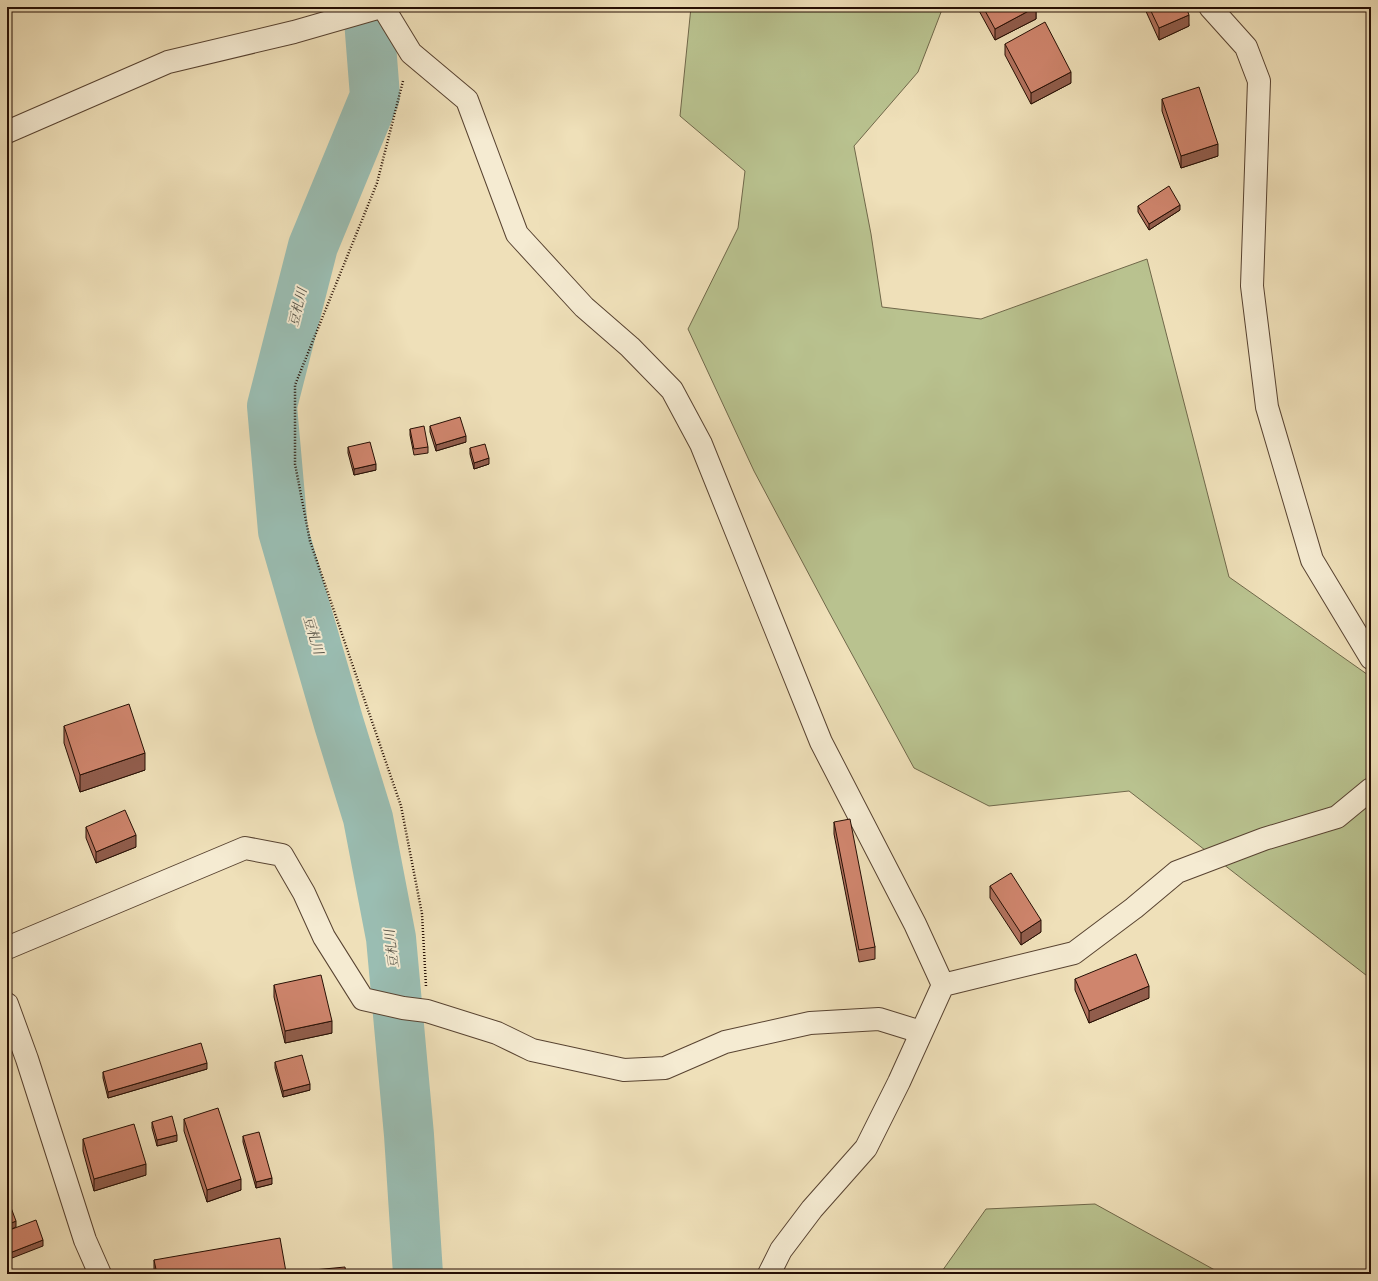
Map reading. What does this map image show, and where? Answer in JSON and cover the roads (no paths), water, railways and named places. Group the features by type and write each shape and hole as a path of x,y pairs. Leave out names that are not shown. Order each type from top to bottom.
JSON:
{"street":[{"path":"7,132 168,62 294,32 382,7 411,53 467,100 517,234 584,307 630,347 672,390 701,444 821,742 915,924 943,985 866,1148 812,1209 781,1250 769,1274"},
{"path":"1210,7 1246,47 1259,81 1252,286 1267,407 1312,560 1371,658"},
{"path":"943,985 1074,952 1134,908 1177,872 1264,839 1337,817 1371,789"},
{"path":"7,948 245,848 282,855 304,893 324,937 363,999 427,1012 497,1033 532,1050 624,1070 665,1068 724,1042 810,1023 879,1019 921,1032"},
{"path":"7,1004 27,1059 85,1240 100,1274"}],"waterway":[{"name":"豆札川","path":"368,7 375,96 313,246 272,406 283,531 368,818 391,938 409,1135 418,1274"}]}
